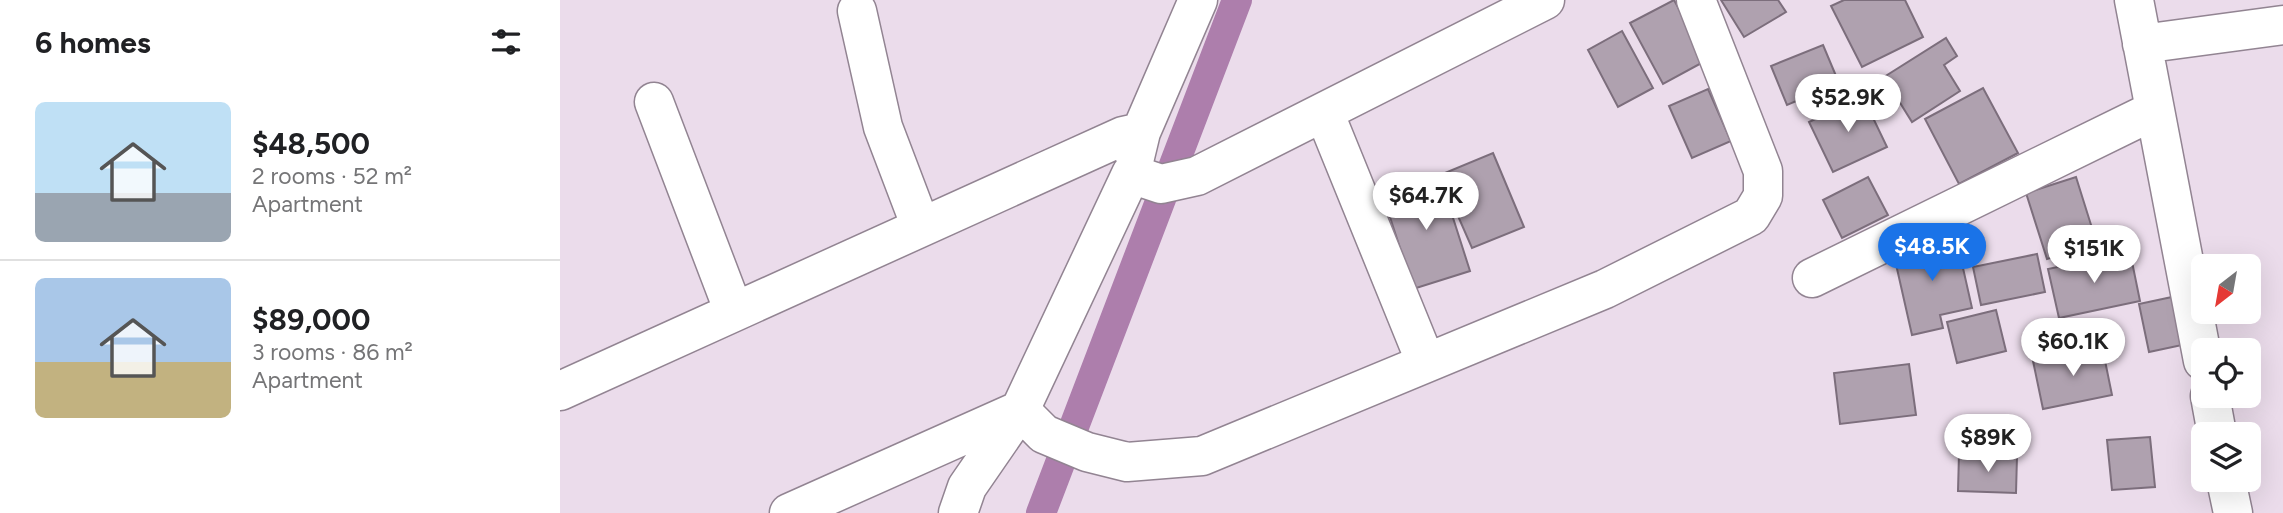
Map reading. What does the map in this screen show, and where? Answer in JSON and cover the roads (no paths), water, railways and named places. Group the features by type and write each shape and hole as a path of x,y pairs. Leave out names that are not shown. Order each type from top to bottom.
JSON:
{"street":[{"path":"958,513 967,487 1020,410 1131,174 1142,132 1198,0"},
{"path":"1131,174 1161,184 1197,176 1545,0"},
{"path":"1020,410 1044,434 1087,452 1127,462 1202,456 1605,289 1751,216 1763,197 1763,171 1696,0"},
{"path":"2134,0 2199,338"},
{"path":"857,11 883,127 921,227"},
{"path":"2142,44 2283,25"},
{"path":"654,102 734,312"},
{"path":"1812,278 2155,110"},
{"path":"1324,112 1426,363"},
{"path":"560,391 1123,136 1142,132"},
{"path":"789,513 1020,410"},
{"path":"2229,492 2233,513"}],"waterway":[{"path":"1041,513 1237,0"}]}
